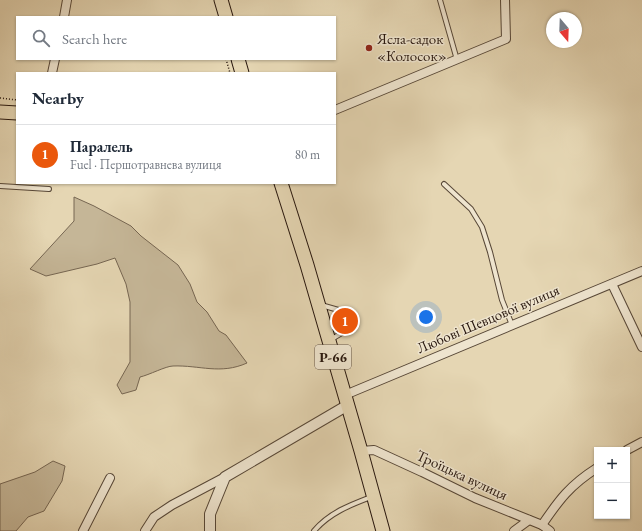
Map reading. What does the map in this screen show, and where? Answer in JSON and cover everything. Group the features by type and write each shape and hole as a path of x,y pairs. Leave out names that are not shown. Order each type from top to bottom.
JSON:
{"main road":[{"path":"221,0 226,16"},
{"path":"238,60 242,72"},
{"path":"0,112 16,113"},
{"name":"Р-66","path":"281,184 318,304 383,531"}],"street":[{"path":"64,16 67,0"},
{"path":"336,110 506,39 505,0"},
{"path":"52,72 55,60"},
{"name":"Любові Шевцової вулиця","path":"145,531 154,517 172,505 225,477 346,400 512,325 642,271"},
{"path":"612,284 642,347"},
{"path":"630,448 642,442"},
{"name":"Троїцька вулиця","path":"361,451 374,450 475,498 529,520 550,531"},
{"path":"542,526 559,500 582,478 594,470"},
{"path":"210,531 210,514 225,477"},
{"path":"83,531 110,478"},
{"path":"514,531 529,520"}],"lane":[{"path":"440,0 457,60"},
{"path":"444,184 471,209 482,227 502,300 512,325"},
{"path":"0,186 49,189"},
{"path":"318,304 342,310 343,316"},
{"path":"328,341 347,330 346,326"},
{"path":"314,531 319,525 344,508 373,496"}],"path":[{"path":"226,60 230,72"},
{"path":"0,98 16,100"}],"shaded area":[{"path":"74,197 131,226 141,236 178,265 190,284 197,302 207,312 219,331 226,335 247,363 237,367 219,369 170,366 140,377 136,390 122,394 117,385 130,362 130,302 126,284 115,258 97,264 46,276 30,269 74,221"},
{"path":"53,461 65,466 62,481 44,511 28,517 16,531 0,531 0,484 35,472"}],"place":[{"name":"Ясла-садок «Колосок»","path":"369,48"},
{"name":"Паралель","path":"345,321"}]}
